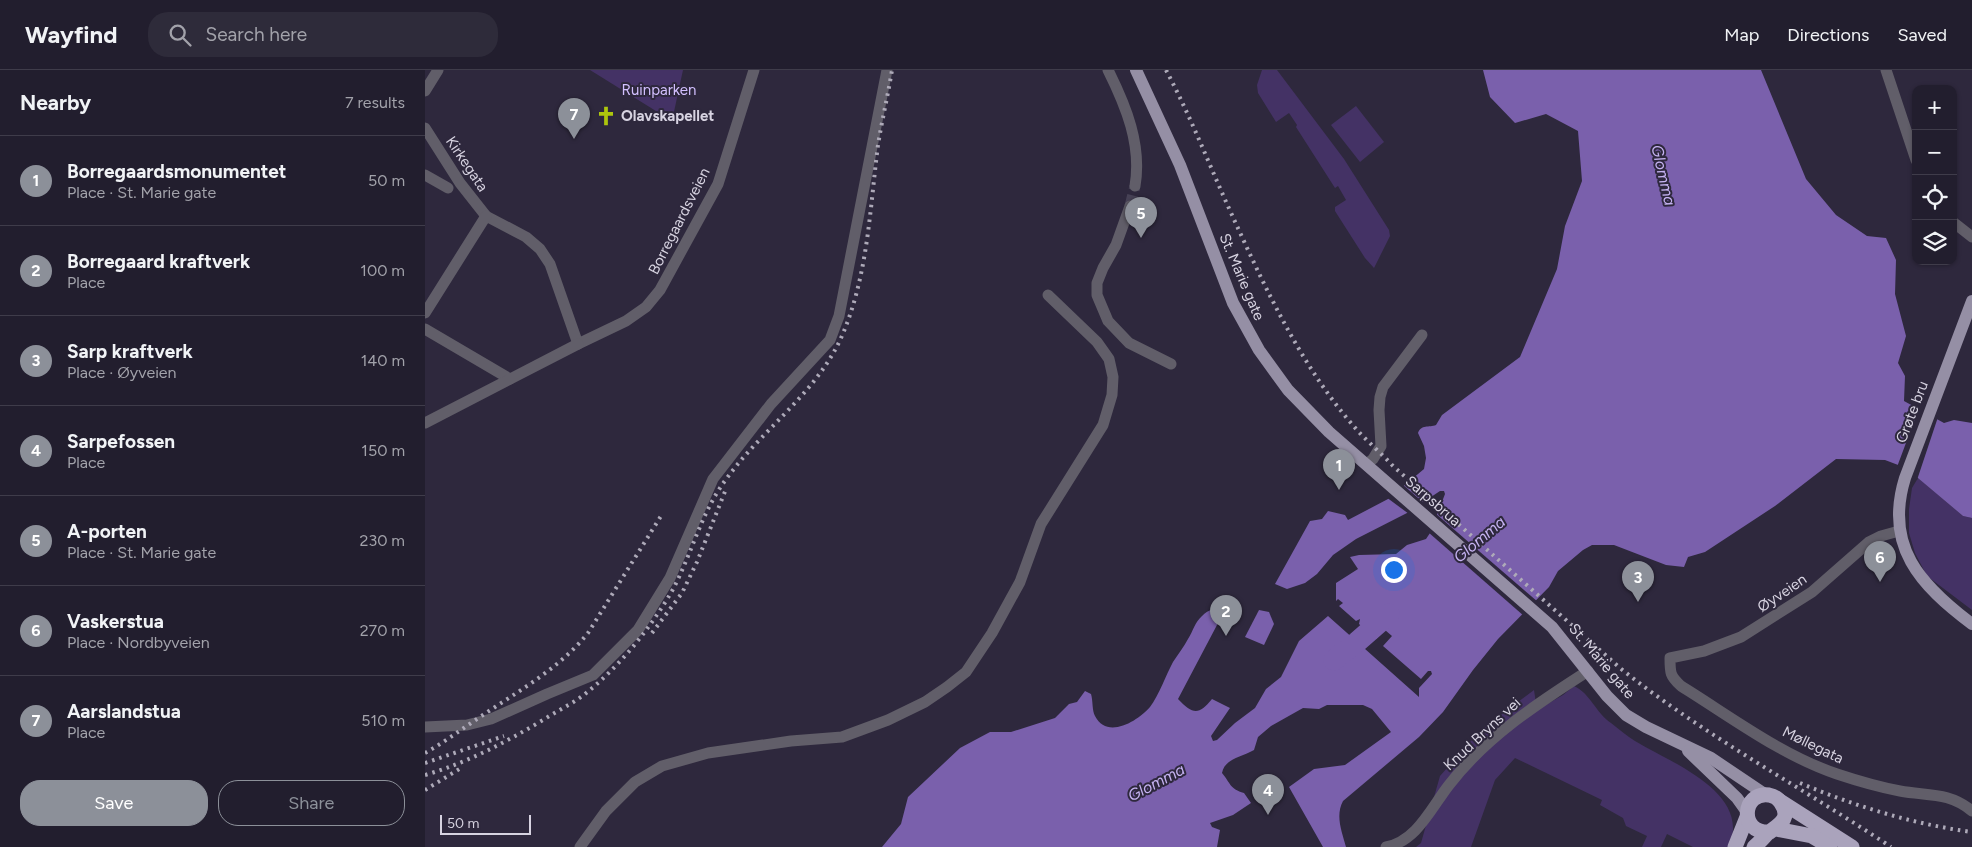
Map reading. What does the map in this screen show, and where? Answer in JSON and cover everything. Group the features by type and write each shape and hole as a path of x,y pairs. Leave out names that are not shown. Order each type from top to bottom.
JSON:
{"highway":[{"path":"1735,847 1751,802 1755,798 1773,798 1852,847"},
{"path":"1754,847 1781,825 1785,816 1785,810 1773,798"},
{"path":"1747,814 1749,823 1758,831 1773,830 1812,836 1830,847"}],"main road":[{"name":"St. Marie gate","path":"1136,70 1163,125 1233,304 1259,350 1287,390 1341,443 1383,478"},
{"name":"Grøte bru","path":"1899,530 1900,496 1907,471 1972,300"},
{"name":"Sarpsbrua","path":"1383,478 1552,627"},
{"path":"1899,530 1905,550 1917,574 1942,599 1972,624"},
{"name":"St. Marie gate","path":"1552,627 1607,696 1627,715 1646,727 1726,766 1773,798"},
{"name":"St. Marie gate","path":"1681,744 1737,798 1747,814"}],"street":[{"path":"425,91 439,70"},
{"name":"Borregaardsveien","path":"425,422 626,321 646,306 660,290 718,184 754,70"},
{"path":"425,727 467,725 491,719 593,675 638,630 670,578 713,479 771,404 830,340 839,316 887,70"},
{"path":"1108,70 1119,92 1133,132 1138,169 1135,186"},
{"path":"1886,70 1912,148"},
{"name":"Kirkegata","path":"425,128 460,183 486,216"},
{"path":"425,175 448,188"},
{"path":"1130,206 1116,245 1097,283 1097,295 1108,321 1129,343 1171,364"},
{"path":"425,312 486,216 526,237 539,249 550,264 578,344"},
{"path":"1957,225 1972,237"},
{"path":"580,847 606,811 635,782 662,766 708,753 842,736 888,720 925,702 966,672 992,632 1020,582 1041,524 1103,425 1112,395 1113,377 1109,359 1097,342 1048,295"},
{"path":"425,329 510,379"},
{"path":"1367,464 1373,459 1381,446 1379,410 1383,387 1422,335"},
{"name":"Øyveien","path":"1670,658 1704,651 1741,637 1813,592 1869,542 1899,530"},
{"name":"Møllegata","path":"1670,658 1670,672 1673,679 1681,686 1801,759 1836,774 1866,783 1901,791 1955,799 1972,811"},
{"name":"Knud Bryns vei","path":"1386,847 1395,845 1421,826 1449,785 1465,766 1500,734 1536,704 1588,671"}],"green space":[{"name":"Ruinparken","path":"590,70 683,70 672,121"},
{"path":"1262,70 1277,70 1344,159 1389,230 1390,236 1374,268 1365,258 1335,211 1335,207 1346,200 1338,186 1335,188 1289,113 1276,122 1258,93 1257,85"},
{"path":"1356,106 1384,142 1360,162 1331,125"},
{"path":"1918,478 1963,516 1972,518 1972,610 1927,576 1915,553 1909,533 1909,509 1912,488"},
{"path":"1574,686 1584,693 1606,719 1626,735 1687,770 1719,795 1729,810 1733,828 1729,847 1693,847 1667,834 1661,847 1642,847 1647,836 1626,826 1623,818 1600,805 1602,800 1515,758 1495,780 1471,847 1416,847 1421,843 1440,776 1470,742 1491,722 1534,690 1537,710 1563,695"}],"water":[{"path":"1483,70 1761,70 1806,179 1836,215 1867,236 1886,238 1896,260 1895,294 1906,336 1898,363 1905,376 1904,401 1944,423 1954,420 1972,423 1972,518 1963,516 1906,468 1885,460 1836,459 1775,506 1705,552 1688,557 1684,567 1666,565 1614,545 1592,545 1558,571 1549,587 1498,639 1443,712 1419,737 1343,801 1339,818 1346,847 1323,847 1289,787 1314,769 1345,765 1391,732 1372,709 1363,705 1327,705 1319,709 1303,708 1271,726 1258,737 1254,750 1230,761 1222,773 1231,786 1244,793 1251,803 1233,815 1210,823 1212,827 1220,830 1217,847 882,847 901,824 908,797 960,748 990,732 1011,732 1055,718 1069,704 1077,702 1085,691 1091,694 1095,716 1100,723 1107,727 1123,726 1138,718 1150,707 1173,662 1198,621 1204,614 1213,609 1227,606 1178,699 1188,708 1196,711 1203,708 1212,699 1230,708 1211,736 1213,741 1217,740 1255,708 1266,689 1281,677 1299,641 1328,616 1419,697 1419,688 1432,674 1431,671 1428,671 1421,679 1383,646 1392,636 1385,630 1376,639 1359,624 1360,619 1356,621 1339,606 1343,603 1338,599 1336,601 1336,583 1358,569 1350,557 1396,554 1407,545 1426,539 1445,494 1444,491 1440,491 1407,513 1356,539 1333,555 1317,574 1305,583 1287,589 1275,584 1310,521 1322,519 1328,511 1345,515 1348,520 1388,499 1424,469 1426,458 1424,446 1418,433 1419,430 1423,427 1436,425 1442,415 1520,357 1557,269 1565,226 1582,181 1578,131 1546,114 1515,123 1490,97"},
{"path":"1259,610 1269,612 1274,624 1264,645 1245,637"}],"pier":[{"path":"1919,408 1938,417 1917,480 1905,470 1897,467"},
{"path":"1402,484 1425,504 1409,514 1386,497"},
{"path":"1435,513 1538,602 1524,616 1428,532"}],"waterway":[{"name":"Glomma","path":"1334,660 1389,614"}],"tunnel":[{"path":"1130,206 1135,186"}],"railway":[{"path":"425,775 486,751 570,704 598,683 622,660 644,633 672,591 703,519 718,491 742,460 821,372 834,352 844,331 858,286 867,240 878,145 892,70"},
{"path":"1166,70 1272,300 1303,356 1320,382 1358,431 1393,466 1620,668 1652,693 1719,739 1891,847"},
{"path":"652,633 682,593 697,562 726,489"},
{"path":"425,753 539,678 577,646 588,633 661,516"},
{"path":"425,763 504,736"},
{"path":"425,790 461,768"},
{"path":"1800,783 1884,813 1950,829 1972,832"}],"place":[{"name":"Olavskapellet","path":"606,116"},
{"name":"Aarslandstua","path":"574,139"},
{"name":"A-porten","path":"1141,238"},
{"name":"Borregaardsmonumentet","path":"1339,490"},
{"name":"Vaskerstua","path":"1880,582"},
{"name":"Sarp kraftverk","path":"1638,602"},
{"name":"Borregaard kraftverk","path":"1226,636"},
{"name":"Sarpefossen","path":"1268,815"}]}
